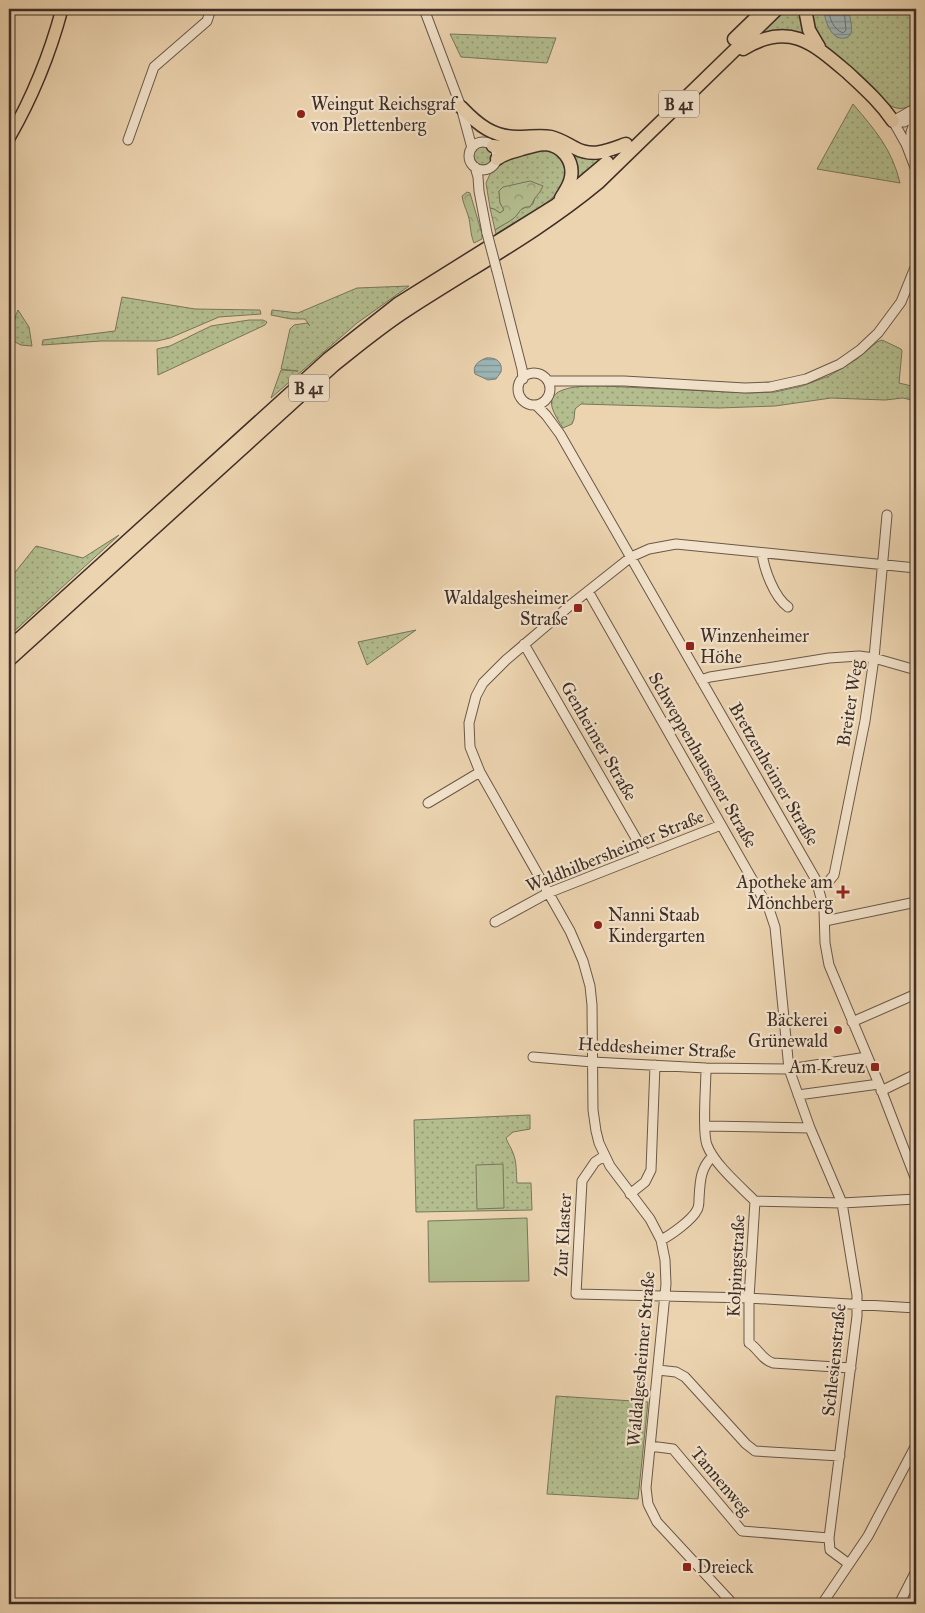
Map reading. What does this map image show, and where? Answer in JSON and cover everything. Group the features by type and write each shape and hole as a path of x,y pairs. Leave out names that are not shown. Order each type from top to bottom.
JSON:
{"highway":[{"name":"B 41","path":"9,648 328,358 399,303 556,205 594,174 765,9"},
{"name":"B 41","path":"9,660 334,365 367,338 406,311 539,227 598,183 777,9"},
{"name":"B 41","path":"805,9 809,30 814,41 822,51"},
{"name":"B 41","path":"725,60 753,43 774,36 796,38 810,43 868,91 893,121"},
{"name":"B 41","path":"461,108 479,125 492,133 507,137 556,138 578,150 588,153 603,152 626,144"},
{"name":"B 41","path":"489,144 504,147 539,137"},
{"name":"B 41","path":"493,164 506,153 540,145 549,145 562,151 570,162 572,175 556,205"}],"main road":[{"path":"9,138 42,67 62,9"}],"street":[{"path":"128,140 154,66 207,20 210,9"},
{"path":"424,9 461,108 472,148"},
{"path":"461,108 476,136 489,144 497,152 493,164 486,173 482,207"},
{"path":"893,121 916,108"},
{"path":"893,121 904,122 916,117"},
{"path":"910,152 911,132 916,117"},
{"name":"B 41","path":"893,121 910,152 916,170"},
{"path":"489,144 476,144 469,154 478,177 487,233 517,349 522,378 519,388 521,398 526,403 536,405 543,402 549,394 567,385 592,380"},
{"path":"475,167 482,170 493,164"},
{"path":"548,381 624,381 758,388 783,385 806,379 840,364 860,350 878,333 901,302 916,265"},
{"path":"517,349 525,365 533,373 541,375 548,381 550,386 549,394"},
{"path":"522,378 533,373"},
{"name":"Bretzenheimer Straße","path":"549,394 549,408 560,434"},
{"name":"Bretzenheimer Straße","path":"536,405 560,434 819,887 824,909 825,943 829,965 880,1087 916,1180"},
{"name":"Breiter Weg","path":"819,887 829,881 834,875 865,721 874,658 887,515"},
{"name":"Waldalgesheimer Straße","path":"733,1604 653,1515 648,1504 646,1488 665,1296 665,1260 661,1240 650,1219 610,1166 599,1143 594,1122 592,1005 586,970 573,938 480,772 472,753 469,723 476,696 483,683 495,670 588,591 631,557 648,549 676,544 916,568"},
{"path":"762,553 763,561 778,597 788,607"},
{"name":"Schweppenhausener Straße","path":"588,591 769,909 775,927 788,1069"},
{"name":"Genheimer Straße","path":"524,644 645,854"},
{"path":"701,680 829,658 859,656 874,658 916,670"},
{"path":"428,803 480,772"},
{"name":"Waldhilbersheimer Straße","path":"496,922 548,893 721,825"},
{"path":"825,922 916,902"},
{"path":"852,1022 916,994"},
{"name":"Heddesheimer Straße","path":"533,1057 706,1068 788,1069 867,1057"},
{"path":"630,1194 645,1182 651,1170 655,1065"},
{"name":"Kolpingstraße","path":"706,1068 706,1142 713,1156 755,1202 749,1343 768,1362 850,1368"},
{"name":"Schlesienstraße","path":"788,1069 810,1128 842,1203 857,1300 829,1538"},
{"path":"798,1095 880,1087 916,1074"},
{"path":"706,1126 810,1128"},
{"name":"Zur Klaster","path":"604,1156 595,1162 582,1182 576,1294 665,1296"},
{"path":"661,1240 671,1234 698,1209 702,1172 713,1156"},
{"path":"755,1202 842,1203 916,1199"},
{"path":"665,1296 857,1300 916,1308"},
{"path":"658,1370 676,1372 685,1377 746,1444 755,1451 840,1456"},
{"name":"Tannenweg","path":"650,1446 673,1449 742,1531 829,1538"},
{"path":"822,1604 868,1536 916,1447"},
{"path":"829,1538 830,1550 850,1564"},
{"path":"899,1604 916,1571"}],"green space":[{"path":"785,9 800,9 806,36 756,37"},
{"path":"808,9 916,9 916,103 900,108 893,107 884,102 824,47 812,30"},
{"path":"450,34 556,38 547,63 461,57"},
{"path":"853,104 882,140 897,171 900,183 817,169"},
{"path":"564,146 609,155 574,185"},
{"path":"483,147 489,150 492,156 489,162 483,165 477,162 474,156 477,150"},
{"path":"541,149 561,156 565,162 567,179 555,195 546,203 496,234 495,230 514,218 520,210 533,204 535,197 540,192 499,191 500,203 504,210 500,213 490,208 486,183 490,174 502,160"},
{"path":"530,181 543,186 530,207 522,209 514,218 495,230 490,208 500,213 504,210 500,203 499,191 503,187"},
{"path":"467,192 470,193 482,234 482,239 474,243 462,196"},
{"path":"409,286 357,323 271,398 281,370 298,371 281,369 290,329 294,325 307,323 310,326 305,319 291,319 271,315 272,310 298,313 357,288"},
{"path":"122,297 195,309 260,310 261,314 219,317 170,338 157,341 101,341 42,345 43,340 115,331"},
{"path":"18,310 29,327 32,346 21,345 9,339"},
{"path":"249,320 263,320 267,322 265,325 158,375 157,349 170,346 211,326"},
{"path":"882,340 901,349 899,383 916,387 916,401 903,398 885,400 831,398 775,406 719,408 581,404 575,409 572,424 563,428 552,407 552,399 556,394 562,390 580,387 603,386 749,393 775,392 802,386 829,376 857,359"},
{"path":"119,535 9,636 9,580 36,546 83,558"},
{"path":"416,630 367,665 358,642"},
{"path":"530,1115 530,1129 513,1132 506,1138 515,1160 517,1183 531,1183 532,1210 416,1212 414,1120"},
{"path":"503,1164 504,1208 477,1209 476,1165"},
{"path":"527,1218 529,1281 429,1282 428,1221"},
{"path":"556,1396 648,1402 638,1499 547,1494"}],"water":[{"path":"824,9 849,9 852,27 849,36 840,38 832,33 825,18"},
{"path":"486,358 492,358 500,362 501,372 496,379 488,380 475,374 475,366"}],"place":[{"name":"Weingut Reichsgraf von Plettenberg","path":"301,114"},
{"name":"Waldalgesheimer Straße","path":"578,608"},
{"name":"Winzenheimer Höhe","path":"690,646"},
{"name":"Apotheke am Mönchberg","path":"843,892"},
{"name":"Nanni Staab Kindergarten","path":"598,925"},
{"name":"Bäckerei Grünewald","path":"838,1030"},
{"name":"Am Kreuz","path":"875,1067"},
{"name":"Dreieck","path":"687,1567"}]}
